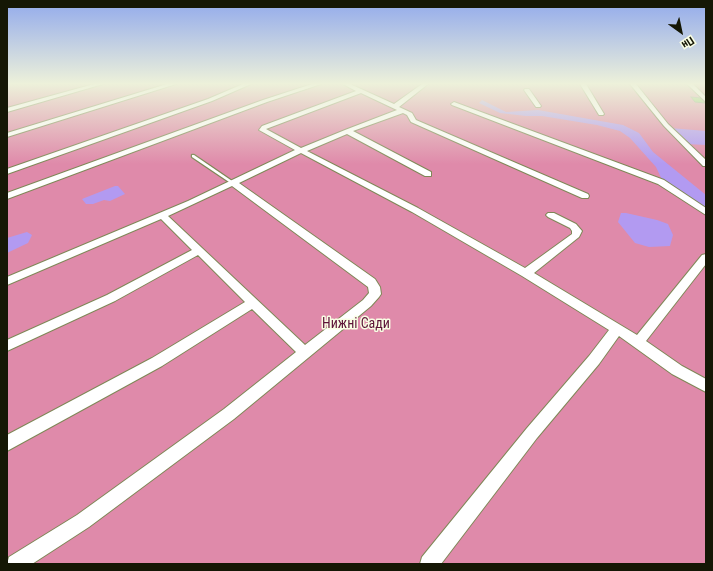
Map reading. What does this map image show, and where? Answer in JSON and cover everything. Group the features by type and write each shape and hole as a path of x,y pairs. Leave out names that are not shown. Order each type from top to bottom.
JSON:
{"street":[{"path":"7,135 86,111"},
{"path":"7,172 180,111"},
{"path":"7,196 240,111"},
{"path":"309,111 262,130 416,210 526,273 638,342 677,370 706,386"},
{"path":"7,281 162,215 302,150 347,131 402,111 410,114 413,121 585,196"},
{"path":"472,111 661,182 706,212"},
{"path":"654,111 666,125 706,164"},
{"path":"347,131 428,174"},
{"path":"16,564 83,521 229,414 367,303 375,294 374,287 365,278 233,183"},
{"path":"162,215 305,353"},
{"path":"526,273 576,235 577,231 573,226 551,215"},
{"path":"7,346 111,298 198,250"},
{"path":"638,342 705,260"},
{"path":"7,443 157,362 252,303"},
{"path":"429,564 532,433 594,360 617,329"}],"lane":[{"path":"193,156 233,183"}],"green space":[{"name":"Нижні Сади","path":"7,111 706,111 706,564 7,564"}],"shaded area":[{"path":"495,111 506,112 542,111 623,125 639,133 653,152 706,195 706,210 663,182 656,167 630,138 620,131 597,125 542,116 500,113"},
{"path":"670,128 706,131 706,145 687,144"},
{"path":"118,186 125,194 110,201 104,200 93,204 86,204 82,199"},
{"path":"621,213 657,220 668,224 673,235 670,246 649,247 635,243 618,222"},
{"path":"27,232 32,235 28,243 7,253 7,238"}]}
